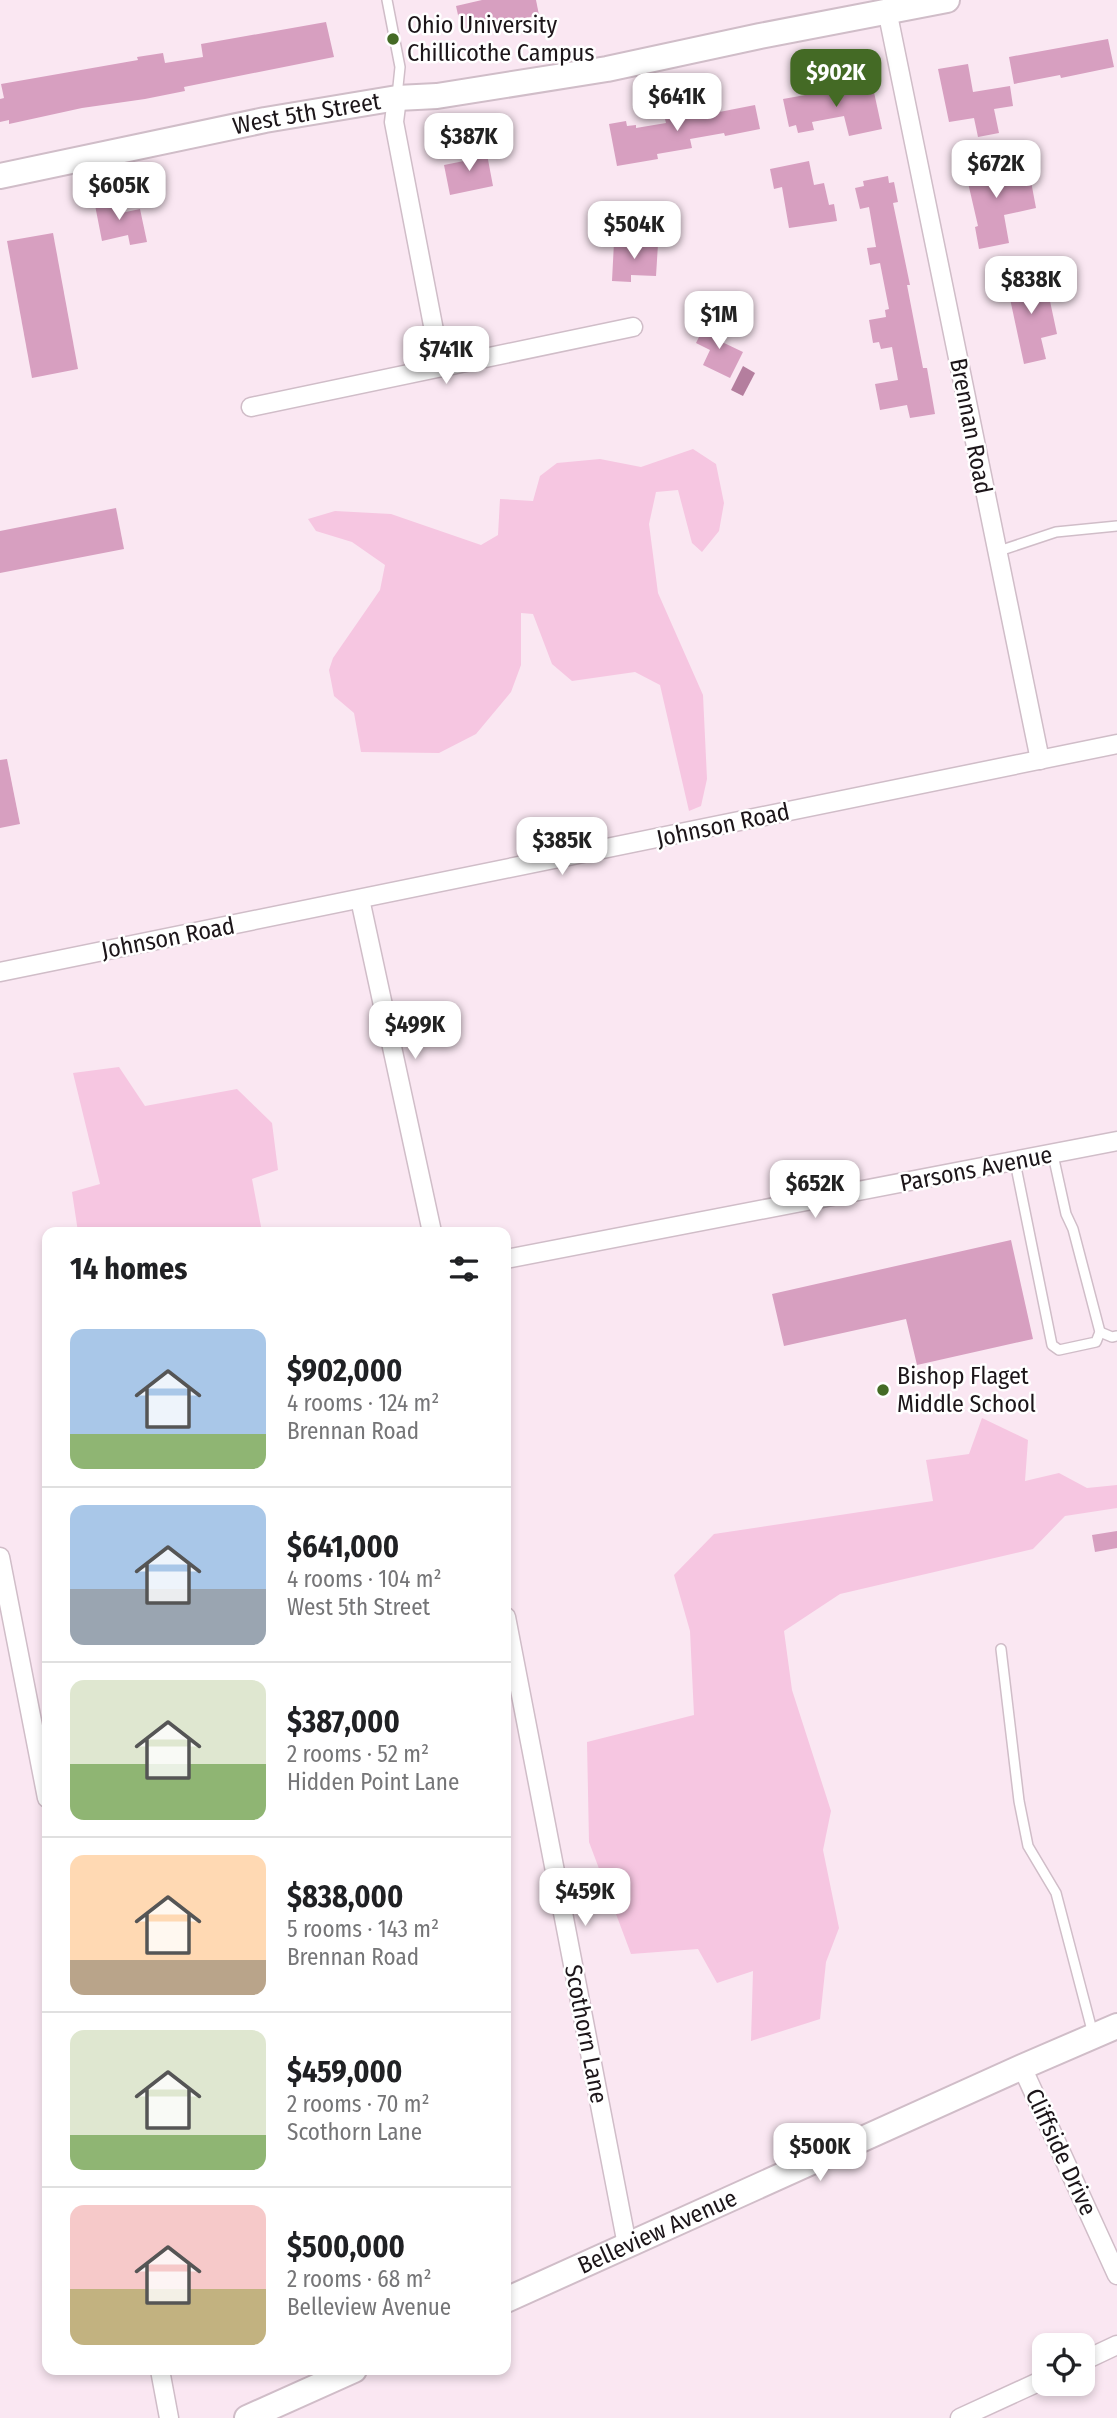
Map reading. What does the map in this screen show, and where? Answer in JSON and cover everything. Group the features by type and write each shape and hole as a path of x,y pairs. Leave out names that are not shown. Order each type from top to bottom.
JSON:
{"street":[{"name":"West 5th Street","path":"0,176 265,120 397,98 437,96 607,69 887,10 947,0"},
{"name":"Brennan Road","path":"887,10 1040,760"},
{"path":"397,98 394,122 441,367"},
{"path":"251,407 633,327"},
{"name":"Johnson Road","path":"0,972 1117,744"},
{"path":"360,899 431,1227"},
{"name":"Parsons Avenue","path":"511,1258 1117,1141"},
{"path":"0,1558 42,1772"},
{"name":"Scothorn Lane","path":"511,1643 627,2245"},
{"name":"Belleview Avenue","path":"511,2298 1117,2026"},
{"name":"Cliffside Drive","path":"1022,2067 1117,2275"},
{"path":"1095,2356 1117,2346"},
{"path":"161,2375 169,2418"},
{"path":"247,2418 343,2375"},
{"path":"960,2418 1032,2385"}],"lane":[{"path":"387,0 400,67 397,98"},
{"path":"996,552 1056,533 1117,526"},
{"path":"1015,1162 1052,1345 1059,1350 1096,1342 1100,1332 1073,1229 1066,1214 1053,1154"},
{"path":"1100,1332 1112,1337 1117,1336"},
{"path":"1001,1649 1019,1801 1028,1846 1056,1893 1093,2036"}],"shaded area":[{"path":"743,366 755,373 743,396 731,390"},
{"path":"693,449 716,464 724,503 719,531 702,552 692,543 678,490 656,492 649,524 658,593 703,695 707,779 701,806 689,811 660,685 635,672 572,681 552,664 533,614 521,613 521,665 511,692 476,734 439,753 361,752 354,713 334,696 329,670 333,658 380,590 385,565 352,542 316,531 308,519 335,511 391,514 481,545 498,535 500,499 533,501 540,476 557,463 600,459 641,467"},
{"path":"119,1067 145,1106 237,1089 272,1123 278,1170 252,1179 261,1227 77,1227 72,1192 100,1184 73,1073"},
{"path":"982,1418 1028,1440 1025,1481 1059,1473 1087,1488 1117,1485 1117,1508 1065,1516 1033,1549 840,1594 784,1631 792,1690 831,1811 823,1850 839,1928 826,1962 820,2019 751,2041 753,1971 717,1983 698,1949 631,1954 589,1842 587,1742 694,1715 690,1631 674,1575 714,1534 933,1501 926,1460 969,1454"}],"building":[{"path":"482,0 536,0 539,15 462,33 456,6"},
{"path":"326,22 334,57 184,87 185,91 145,99 82,108 9,124 9,120 0,122 0,99 4,98 1,84 138,60 137,57 163,53 165,63 203,57 201,44"},
{"path":"1108,39 1114,67 1014,84 1009,57"},
{"path":"968,64 973,92 1010,86 1013,106 994,109 999,133 978,137 974,118 949,122 938,69"},
{"path":"872,83 882,129 849,136 844,116 812,122 814,130 798,133 796,125 789,127 783,99"},
{"path":"755,105 760,129 690,139 692,148 657,154 658,159 617,166 609,124 626,121 627,126 636,125 636,128 666,123 665,119"},
{"path":"486,149 493,186 450,195 444,165 464,161 462,153"},
{"path":"991,156 993,170 1006,168 1008,180 1030,176 1036,208 1004,215 1009,243 979,249 975,227 978,226 963,161"},
{"path":"809,161 814,185 824,183 829,205 834,204 837,221 789,228 782,187 774,189 770,169"},
{"path":"888,176 889,183 894,182 898,202 893,203 910,285 907,285 935,414 910,418 907,405 880,410 875,384 898,380 892,347 881,349 879,342 873,343 869,320 886,317 885,310 889,309 880,263 870,265 867,248 876,247 869,207 860,209 855,188 864,186 863,181"},
{"path":"117,196 121,213 140,209 147,242 130,245 128,235 102,241 94,200"},
{"path":"53,233 78,369 32,378 7,241"},
{"path":"614,242 658,244 656,276 631,275 631,282 612,281"},
{"path":"1037,274 1040,289 1047,287 1057,334 1041,338 1046,359 1024,364 1006,280"},
{"path":"706,323 726,333 722,342 743,352 730,378 703,365 710,350 696,343"},
{"path":"116,508 124,549 0,573 0,531"},
{"path":"7,759 20,824 0,828 0,760"},
{"path":"1011,1240 1033,1339 917,1365 906,1319 784,1346 772,1294"},
{"path":"1117,1531 1117,1548 1095,1552 1092,1535"}],"place":[{"name":"Ohio University Chillicothe Campus","path":"393,39"},
{"name":"Bishop Flaget Middle School","path":"883,1390"}]}
